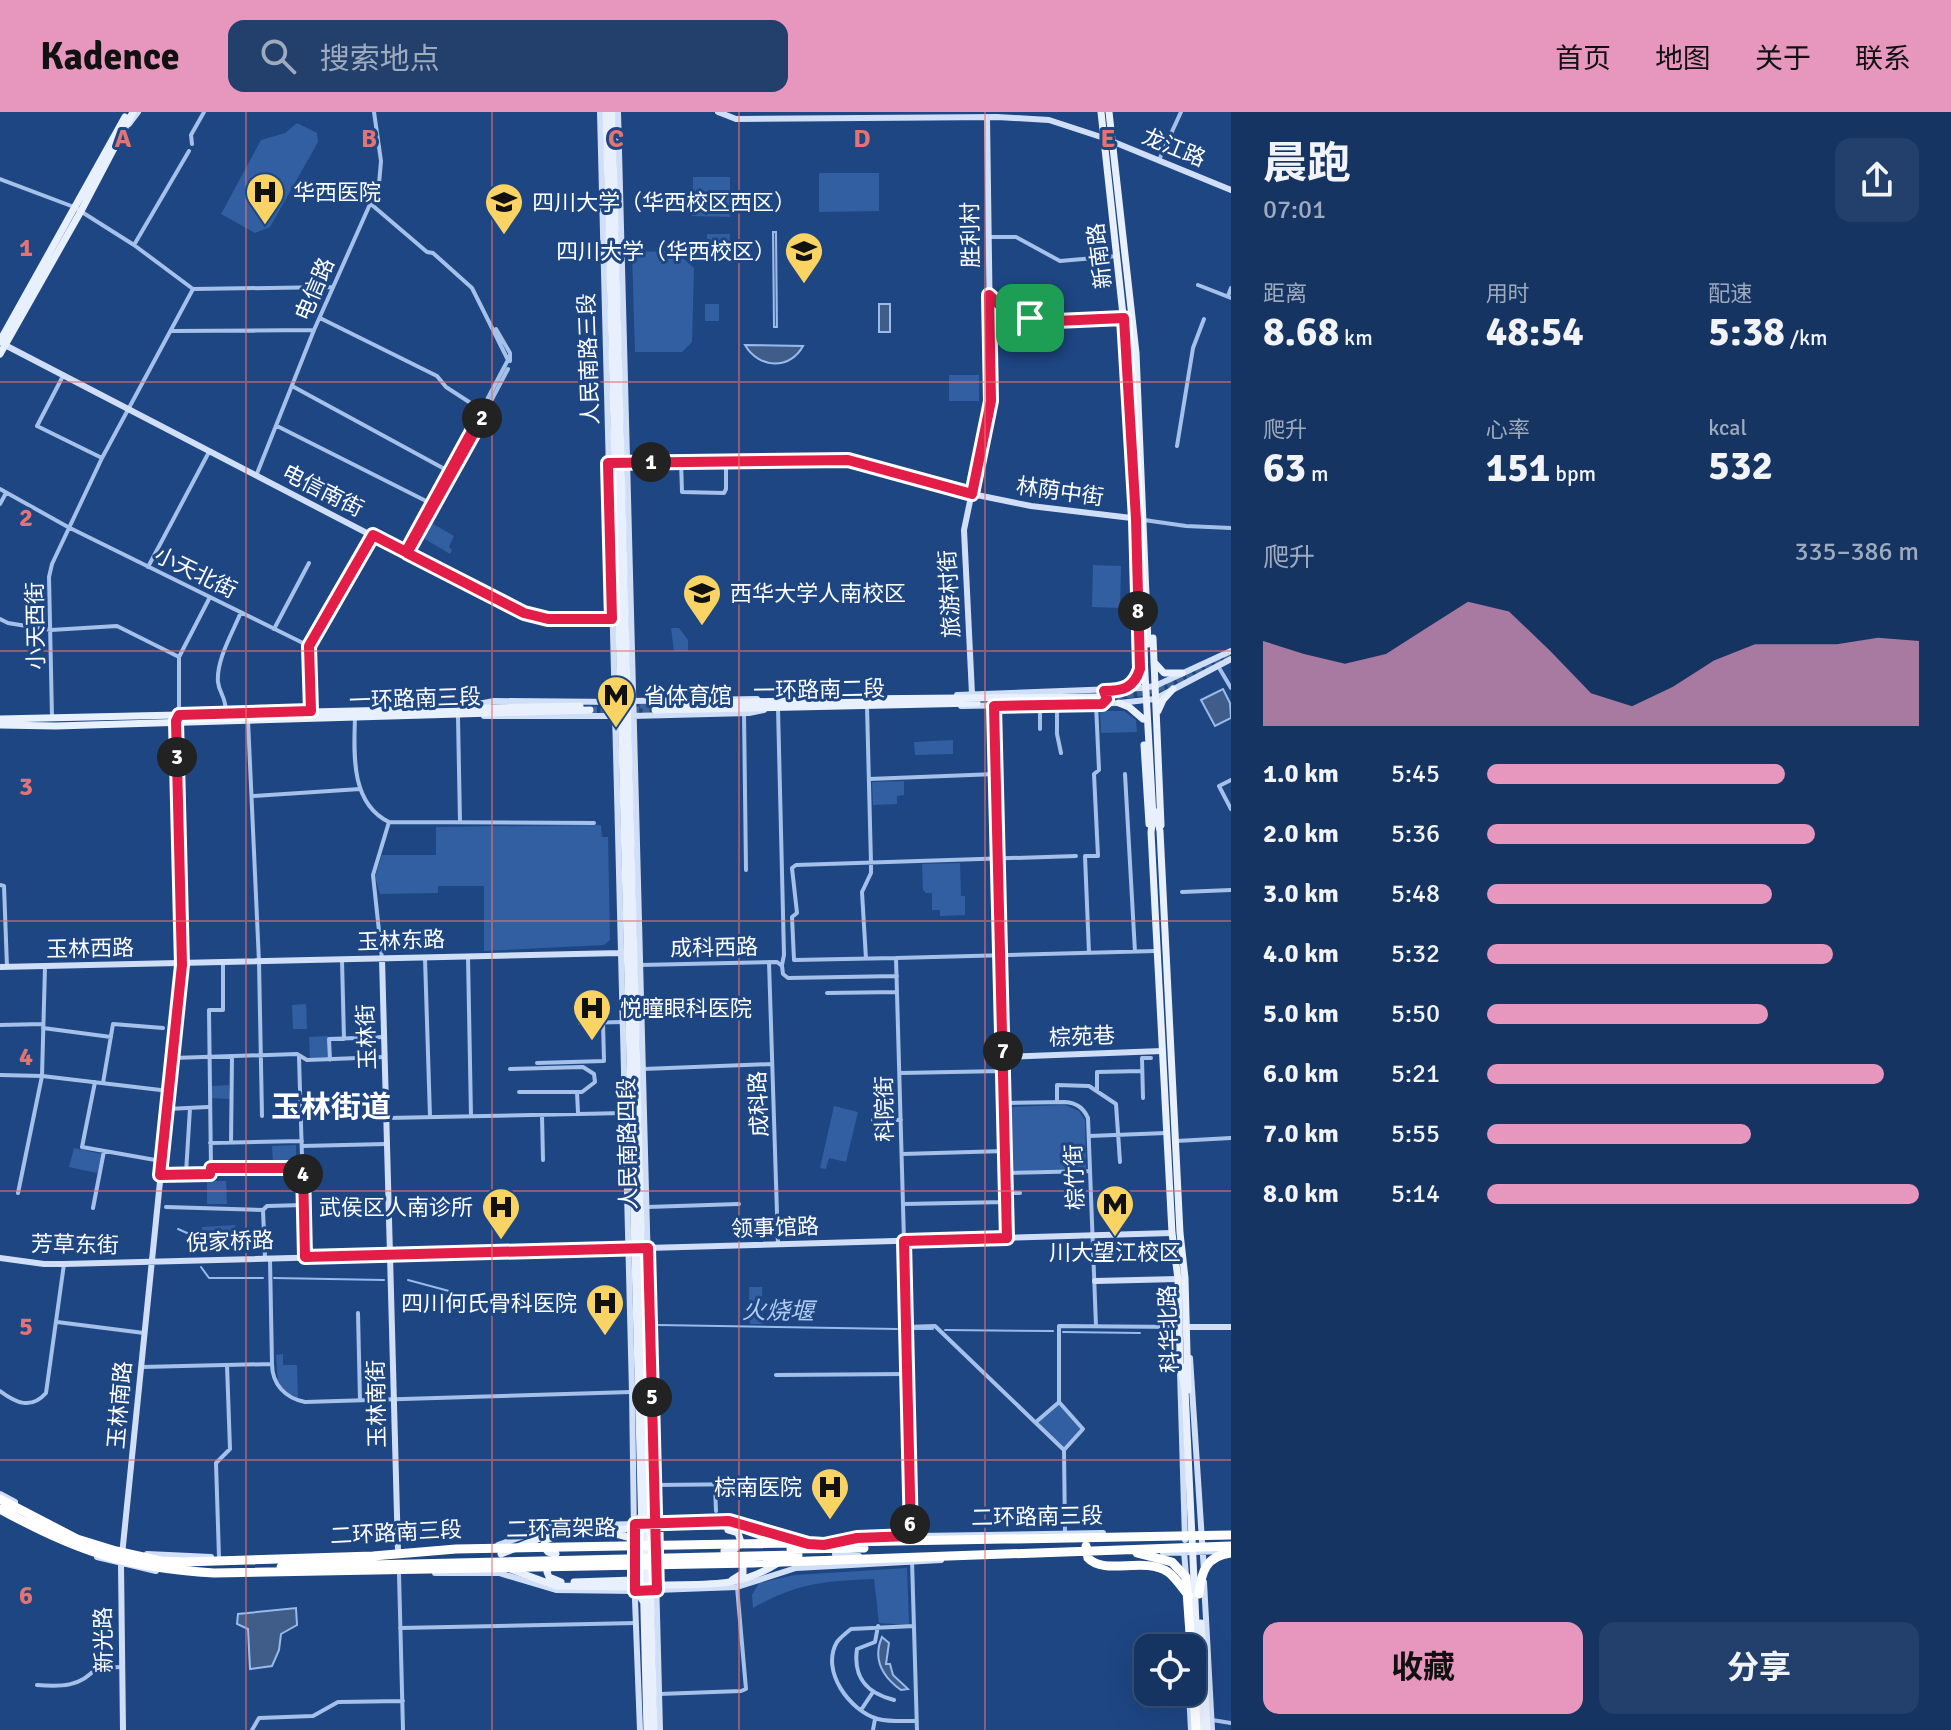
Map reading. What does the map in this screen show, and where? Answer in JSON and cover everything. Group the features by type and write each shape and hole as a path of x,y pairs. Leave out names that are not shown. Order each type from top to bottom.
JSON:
{"highway":[{"name":"二环高架路","path":"0,1496 77,1539 181,1566 456,1549 787,1541 927,1542 1231,1533"},
{"name":"二环高架路","path":"0,1510 66,1544 130,1564 262,1574 524,1569 1099,1550 1231,1550"},
{"path":"1194,1595 1160,1568 1144,1564 1092,1563 1085,1551 1088,1540 1105,1535 1231,1533"},
{"path":"860,1551 1064,1544 1104,1538"},
{"path":"181,1566 829,1549 1099,1550"},
{"path":"1122,1550 1172,1562 1186,1577 1194,1595"},
{"path":"1190,1634 1194,1595 1200,1578 1207,1564 1231,1550"},
{"path":"150,1554 183,1561 454,1554 478,1559"},
{"path":"126,1566 215,1571 464,1566 501,1554 558,1557"},
{"path":"1195,1706 1201,1730"}],"main road":[{"path":"0,354 2,343 131,112"},
{"name":"人民南路三段","path":"609,112 624,701"},
{"name":"新南路","path":"1101,112 1124,318 1140,519"},
{"name":"新南路","path":"1109,112 1136,353 1145,635"},
{"name":"科华北路","path":"1141,551 1150,575 1162,816 1160,831"},
{"name":"科华北路","path":"1141,551 1140,669 1172,1233 1183,1327 1188,1342 1188,1426 1197,1634"},
{"name":"科华北路","path":"1145,635 1151,749 1151,832"},
{"path":"1140,646 1142,654 1147,655 1151,653 1153,645"},
{"path":"1154,661 1164,673 1182,673"},
{"path":"1120,691 1136,681 1140,669"},
{"path":"1119,703 1143,717 1145,709 1150,707 1156,714 1173,689"},
{"path":"624,701 625,716"},
{"path":"935,701 1097,701"},
{"name":"一环路南二段","path":"774,706 867,706 935,701"},
{"name":"一环路南二段","path":"654,709 935,701"},
{"name":"一环路南三段","path":"229,715 248,720 591,710"},
{"name":"一环路南三段","path":"0,725 56,726 311,711 459,713"},
{"name":"人民南路四段","path":"625,716 649,1661 647,1730"},
{"name":"一环路南三段","path":"0,719 178,718"},
{"name":"科华北路","path":"1151,749 1160,831 1176,1141 1183,1327 1180,1363 1188,1426"},
{"path":"1188,1426 1199,1634"},
{"path":"501,1554 552,1533 625,1529 645,1514 660,1526 732,1526 744,1529 790,1552 762,1573 737,1583 664,1585 653,1592 647,1606"},
{"path":"726,1530 738,1533 742,1539 739,1547 727,1553 743,1564 743,1573 737,1583 662,1581 646,1567 634,1580 561,1585 547,1572 547,1566 558,1557 543,1545 552,1536 566,1534 621,1534 635,1539 646,1548 651,1538 660,1531 726,1530"},
{"path":"478,1559 543,1583 631,1587 647,1606"},
{"name":"人民南路四段","path":"649,1661 657,1730"},
{"name":"科华北路","path":"1201,1730 1202,1706"}],"street":[{"path":"192,144 191,135 204,112"},
{"name":"电信路","path":"256,476 314,330 379,184 381,161 374,112"},
{"name":"人民南路三段","path":"600,112 618,463 633,690 624,701 614,685 612,619 618,463 618,112"},
{"name":"龙江路","path":"718,112 736,119 816,116 987,118 998,115 1049,120 1104,138 1231,190"},
{"path":"1049,120 1053,112"},
{"path":"1159,160 1181,112"},
{"name":"胜利村","path":"972,494 991,401 987,118"},
{"path":"134,245 189,151"},
{"path":"0,179 78,209 134,245 193,289 333,287"},
{"path":"372,205 472,288 510,353 510,367 406,552"},
{"path":"988,237 1016,237 1060,261 1117,256"},
{"path":"1198,285 1230,297 1231,288"},
{"name":"小天西街","path":"52,717 50,571 102,458 193,289"},
{"path":"989,295 1004,309 1030,318 1056,321 1124,318"},
{"path":"320,318 437,376 446,387 484,412"},
{"path":"1177,446 1193,348 1204,319"},
{"path":"171,331 314,330"},
{"name":"电信南街","path":"2,343 373,535 309,646"},
{"path":"63,376 37,426 102,458"},
{"path":"292,386 451,472"},
{"path":"277,426 433,504"},
{"path":"148,567 209,452"},
{"name":"林荫中街","path":"618,463 848,460 972,494 1031,506 1140,519"},
{"path":"681,461 682,492 724,493 726,461"},
{"name":"小天北街","path":"0,489 68,527 309,646"},
{"path":"0,504 6,493"},
{"name":"旅游村街","path":"972,494 964,530 972,694"},
{"path":"1140,519 1186,526 1231,528"},
{"path":"373,535 524,613 548,619 612,619"},
{"path":"274,629 309,563"},
{"path":"178,718 179,657 210,597"},
{"path":"229,715 226,697 218,684 221,663 241,612"},
{"path":"0,619 51,630 117,626 179,657"},
{"path":"309,646 311,711"},
{"path":"935,701 972,694 1120,691 1155,686 1231,651"},
{"path":"1097,701 1119,703 1155,699 1231,659"},
{"path":"1218,666 1231,688"},
{"path":"591,710 607,698 614,685"},
{"path":"633,690 654,709"},
{"path":"935,701 1054,707 1107,699 1104,691"},
{"path":"599,701 643,701"},
{"path":"1089,953 1085,856 1098,856 1094,774 1099,770 1097,701"},
{"path":"591,710 625,716 654,709 744,713 774,706 782,966"},
{"path":"866,959 862,892 871,873 867,706"},
{"path":"994,706 1007,1238"},
{"path":"1040,706 1040,729"},
{"path":"1054,707 1061,753"},
{"path":"634,730 641,719 654,709"},
{"path":"591,710 612,728 615,735"},
{"path":"459,713 460,822"},
{"path":"744,713 746,870"},
{"name":"人民南路四段","path":"640,1730 632,1392 638,1248 647,1207 634,730 625,716 615,735 625,1113 638,1248 654,1485 659,1694 657,1730"},
{"path":"355,717 356,774 360,789 372,809 389,822 594,823"},
{"name":"玉林南路","path":"122,1550 182,965 178,718"},
{"path":"248,720 259,962 262,1116"},
{"path":"869,779 996,774"},
{"path":"1125,774 1135,952"},
{"path":"1231,780 1219,786 1231,809"},
{"path":"253,796 360,789"},
{"name":"玉林街","path":"389,822 373,875 382,959 390,1255"},
{"path":"1076,856 796,865 792,868 797,913 792,917 794,960 1157,951"},
{"path":"0,885 4,886 4,967"},
{"path":"1182,892 1231,890"},
{"name":"玉林东路","path":"182,965 621,953"},
{"path":"468,956 471,1116"},
{"path":"425,958 430,1117"},
{"path":"896,958 897,976"},
{"path":"342,960 344,1039"},
{"name":"成科路","path":"769,962 778,1245"},
{"name":"成科西路","path":"640,965 777,962 788,978 897,976"},
{"path":"160,1175 210,1174 209,1010 223,1010 223,963"},
{"name":"玉林西路","path":"4,967 182,965"},
{"path":"18,1193 42,1076 45,967"},
{"name":"科院街","path":"897,976 904,1241"},
{"path":"827,993 897,992"},
{"path":"537,1063 604,1061 603,1022"},
{"path":"580,1023 623,1022"},
{"path":"103,1083 113,1024 163,1028"},
{"path":"0,1025 43,1026 111,1037"},
{"path":"330,1060 329,1039 384,1037"},
{"name":"棕苑巷","path":"1003,1057 1162,1051"},
{"path":"172,1058 297,1054 307,1060 384,1057"},
{"path":"231,1143 232,1056"},
{"path":"299,1057 305,1257"},
{"path":"1143,1098 1142,1058 1151,1058"},
{"path":"643,1069 772,1064"},
{"path":"510,1069 583,1067 594,1074 595,1082 582,1092 519,1092"},
{"path":"900,1073 1003,1071"},
{"path":"1097,1091 1097,1072 1142,1071"},
{"path":"0,1075 42,1076 169,1091"},
{"path":"95,1082 82,1147 161,1161"},
{"path":"1004,1103 1057,1102 1057,1085 1089,1086 1116,1104 1120,1162"},
{"path":"577,1092 578,1114"},
{"name":"棕竹街","path":"1057,1102 1075,1103 1085,1110 1089,1136 1096,1326"},
{"path":"167,1109 209,1107"},
{"path":"186,1174 190,1108"},
{"path":"386,1118 625,1113"},
{"path":"542,1115 543,1160"},
{"path":"873,1120 901,1120"},
{"path":"1089,1136 1167,1133"},
{"path":"1176,1141 1231,1138"},
{"path":"210,1143 386,1144"},
{"path":"93,1208 104,1151"},
{"path":"902,1154 1005,1151"},
{"path":"211,1168 303,1168"},
{"path":"1006,1173 1090,1171"},
{"path":"1006,1193 1020,1193"},
{"path":"903,1204 1006,1202"},
{"path":"647,1207 739,1204"},
{"path":"166,1207 263,1210 267,1206 304,1205"},
{"path":"263,1210 273,1376 280,1387 300,1401 632,1392"},
{"name":"领事馆路","path":"638,1248 1172,1233"},
{"path":"829,1549 848,1545 894,1545 911,1536 904,1241"},
{"name":"倪家桥路","path":"150,1262 638,1248"},
{"name":"玉林南街","path":"390,1255 398,1552"},
{"name":"芳草东街","path":"0,1258 64,1264 150,1262"},
{"path":"0,1391 12,1400 27,1404 39,1402 46,1393 64,1264"},
{"path":"1095,1281 1178,1279"},
{"path":"358,1313 360,1400"},
{"path":"57,1322 144,1333"},
{"path":"906,1327 935,1326 1064,1450"},
{"path":"1065,1533 1064,1450 1083,1429 1059,1402 1059,1326 1231,1327"},
{"path":"1188,1342 1194,1398 1199,1533 1203,1551 1212,1720"},
{"path":"1180,1363 1188,1634"},
{"path":"141,1367 272,1364"},
{"path":"219,1557 216,1463 230,1449 227,1365"},
{"path":"776,1375 907,1374"},
{"path":"1036,1422 1059,1402"},
{"path":"715,1484 716,1511"},
{"path":"654,1485 755,1484"},
{"name":"二环路南三段","path":"0,1496 63,1528 122,1550 150,1554 219,1557 398,1552 505,1543 552,1526 729,1521 829,1549 867,1564"},
{"name":"二环路南三段","path":"0,1510 54,1540 126,1566 200,1576 517,1574 556,1590 657,1590 737,1583 796,1568 911,1564 987,1555 1231,1550"},
{"name":"二环路南三段","path":"829,1549 857,1538 1231,1533"},
{"path":"438,1548 454,1554"},
{"path":"829,1549 987,1555"},
{"name":"新光路","path":"122,1550 126,1566 123,1730"},
{"path":"912,1554 917,1730"},
{"path":"422,1574 442,1566"},
{"path":"314,1569 340,1574"},
{"path":"399,1574 403,1730"},
{"path":"659,1694 746,1689 737,1583"},
{"path":"400,1628 636,1623"},
{"path":"878,1626 875,1642 857,1649 855,1662 859,1677 873,1692 894,1700"},
{"path":"914,1626 851,1629 837,1642 832,1659 835,1676 846,1697 861,1710 875,1719 917,1721"},
{"path":"37,1685 62,1687 87,1679 96,1668 122,1667"},
{"path":"861,1710 873,1692"},
{"path":"252,1730 259,1718 313,1716 338,1702 403,1701"},
{"path":"1193,1706 1201,1730 1212,1720"},
{"path":"873,1730 875,1719"},
{"path":"1212,1720 1231,1723"}],"shaded area":[{"path":"297,123 317,133 318,142 270,227 255,233 221,214 261,140 285,133"},
{"path":"819,173 879,173 879,211 819,212"},
{"path":"693,177 730,177 730,217 692,216"},
{"path":"773,232 776,232 777,327 774,327"},
{"path":"707,234 730,234 729,253 707,253"},
{"path":"675,251 694,268 692,342 682,352 635,352 632,252"},
{"path":"705,304 719,304 719,321 705,321"},
{"path":"879,304 890,304 890,332 879,332"},
{"path":"745,345 803,346 790,359 774,364 758,359"},
{"path":"949,375 979,375 979,401 949,401"},
{"path":"428,521 454,536 449,547 452,550 450,554 420,536"},
{"path":"1093,565 1121,566 1120,608 1092,607"},
{"path":"671,628 679,628 688,640 688,651 674,651"},
{"path":"1223,689 1230,703 1231,718 1215,726 1201,700"},
{"path":"1100,711 1124,711 1136,720 1137,732 1101,733"},
{"path":"953,740 953,754 915,755 914,742"},
{"path":"904,781 904,795 897,796 897,804 873,805 872,782"},
{"path":"601,825 602,837 608,837 610,940 604,945 484,951 484,886 438,886 438,893 380,894 375,877 382,855 436,855 436,827"},
{"path":"960,863 965,915 940,916 940,910 932,910 932,893 923,890 922,864"},
{"path":"306,1004 307,1029 293,1029 292,1005"},
{"path":"328,1036 328,1057 310,1058 309,1037"},
{"path":"229,1085 230,1099 211,1098 212,1086"},
{"path":"1065,1105 1079,1111 1085,1120 1086,1169 1012,1171 1010,1107"},
{"path":"834,1106 858,1112 846,1162 829,1158 826,1169 820,1168"},
{"path":"296,1145 296,1165 273,1165 272,1146"},
{"path":"74,1148 102,1154 97,1173 69,1167"},
{"path":"207,1181 226,1181 227,1204 207,1204"},
{"path":"235,1225 236,1239 203,1240 202,1227"},
{"path":"749,1287 762,1287 763,1324 750,1324"},
{"path":"283,1354 283,1365 297,1365 298,1398 278,1383 276,1355"},
{"path":"1059,1402 1083,1429 1064,1450 1036,1422"},
{"path":"907,1568 909,1625 879,1623 874,1579 798,1588 753,1608 752,1595 759,1583 795,1575"},
{"path":"296,1608 297,1625 281,1634 279,1650 272,1666 250,1669 248,1629 237,1624 238,1614"},
{"path":"882,1637 889,1643 886,1664 890,1664 893,1675 908,1689 901,1690 884,1674 878,1653"}],"waterway":[{"name":"火烧堰","path":"178,1229 196,1237"},
{"name":"火烧堰","path":"201,1267 209,1278 263,1278"},
{"name":"火烧堰","path":"274,1278 384,1280"},
{"name":"火烧堰","path":"408,1280 449,1291"},
{"name":"火烧堰","path":"658,1325 897,1329"},
{"name":"火烧堰","path":"914,1329 933,1329"},
{"name":"火烧堰","path":"945,1330 1053,1331"},
{"name":"火烧堰","path":"1063,1332 1140,1333"}],"tunnel":[{"path":"1095,697 1134,694 1166,686 1231,654"},
{"path":"629,705 655,705"},
{"path":"590,710 655,710"}],"place":[{"name":"华西医院","path":"265,226"},
{"name":"四川大学（华西校区西区）","path":"504,236"},
{"name":"四川大学（华西校区）","path":"804,285"},
{"name":"西华大学人南校区","path":"702,627"},
{"name":"省体育馆","path":"616,729"},
{"name":"悦瞳眼科医院","path":"592,1042"},
{"name":"川大望江校区","path":"1115,1238"},
{"name":"武侯区人南诊所","path":"501,1241"},
{"name":"四川何氏骨科医院","path":"605,1337"},
{"name":"棕南医院","path":"830,1521"}],"district":[{"name":"玉林街道","path":"331,1107"}],"route":[{"path":"1030,318 1004,309 989,295 991,401 972,494 848,460 608,463 612,619 548,619 517,611 407,553 485,413 483,411 406,552 373,535 309,646 311,711 179,715 176,721 182,965 160,1175 210,1174 211,1168 303,1168 305,1257 648,1248 653,1455 655,1524 657,1590 635,1591 635,1524 655,1524 729,1521 808,1544 824,1545 857,1538 911,1536 904,1241 1007,1238 994,706 1102,704 1107,699 1104,691 1120,691 1128,687 1136,681 1140,669 1136,519 1124,318 1056,321 1030,318"}]}
